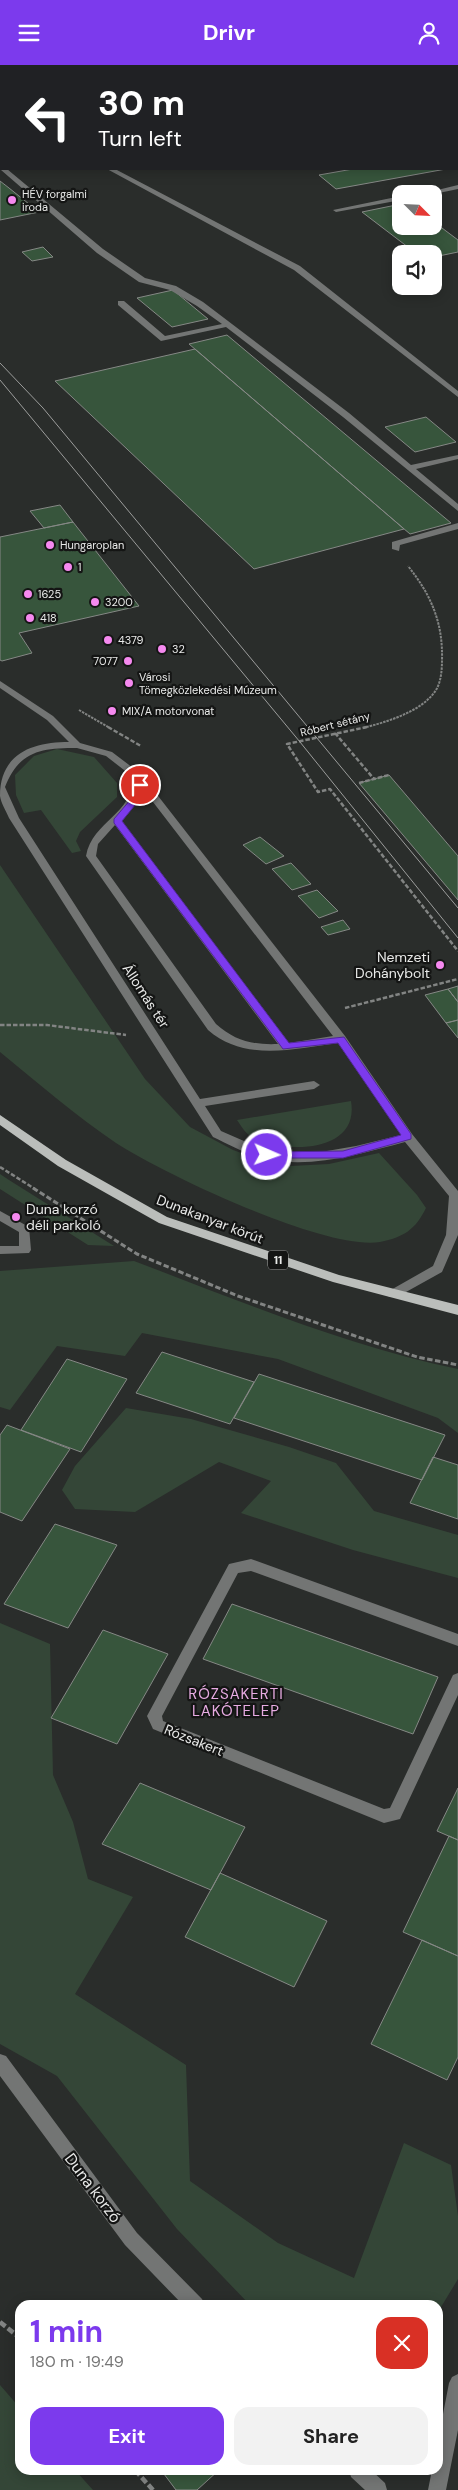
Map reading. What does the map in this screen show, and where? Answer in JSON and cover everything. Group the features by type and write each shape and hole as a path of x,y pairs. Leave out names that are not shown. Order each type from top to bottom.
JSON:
{"main road":[{"name":"Dunakanyar körút","path":"0,1119 62,1163 163,1220 327,1276 455,1307"}],"street":[{"path":"3,170 100,251 142,280 186,293 346,415 458,508"},
{"path":"112,170 297,268 458,395"},
{"path":"442,190 458,187"},
{"path":"336,210 392,200"},
{"path":"121,303 164,339 228,325"},
{"path":"410,468 458,457"},
{"path":"396,549 395,544 458,526"},
{"path":"0,683 50,719 77,745"},
{"name":"Állomás tér","path":"408,1137 343,1155 267,1155 217,1134 14,818 0,787 5,770 23,753 49,744 77,745 109,753 138,776 341,1039 408,1137 456,1197"},
{"path":"138,776 139,793 94,841 91,851 92,860 212,1027 225,1038 245,1046 286,1047 341,1039"},
{"path":"121,814 117,821 286,1047"},
{"path":"197,1103 314,1085"},
{"path":"394,1293 438,1269 452,1235 456,1197"},
{"path":"0,1215 25,1230 25,1250 0,1250"},
{"name":"Rózsakert","path":"458,1640 251,1565 234,1569 154,1716 158,1725 384,1816 395,1814 458,1679"},
{"name":"Duna korzó","path":"0,2062 132,2239 191,2300"},
{"path":"443,2459 458,2383"},
{"path":"363,2475 378,2490"},
{"path":"437,2490 440,2475"}],"path":[{"name":"Róbert sétány","path":"396,549 422,582 432,599 437,613 443,643 436,691 407,714 287,745 318,792 330,789 458,951"},
{"path":"79,710 142,746"},
{"path":"335,733 374,779"},
{"path":"359,783 388,775"},
{"path":"318,1011 345,1008 458,979"},
{"path":"0,1025 47,1025 155,1039"},
{"path":"0,1167 137,1254 238,1295 417,1357 458,1365"},
{"path":"0,2322 15,2334"},
{"path":"140,2475 153,2490"}],"green space":[{"path":"57,749 94,757 117,783 117,797 80,832 76,841 81,851 72,853 41,810 24,813 16,795 15,775 34,756"},
{"path":"0,865 145,1079 190,1127 233,1150 264,1161 291,1166 329,1164 379,1153 417,1195 426,1208 418,1222 396,1238 380,1242 355,1242 322,1235 245,1207 170,1173 116,1143 72,1111 0,1052"},
{"path":"351,1101 351,1118 344,1131 332,1140 317,1145 300,1147 266,1143 250,1136 237,1120"},
{"path":"0,1174 114,1246 88,1245 0,1189"},
{"path":"134,1261 254,1307 334,1335 375,1348 458,1369 458,1433 438,1418 278,1359 142,1333 125,1356 57,1346 10,1410 0,1407 0,1271"},
{"path":"126,1408 191,1419 289,1447 336,1463 374,1511 458,1535 458,1578 353,1550 241,1513 271,1481 219,1462 135,1512 75,1509 62,1490 75,1466"},
{"path":"0,1623 50,1644 53,1775 73,1822 88,1879 133,1897 75,1994 186,2065 190,2181 278,2243 354,2278 404,2143 451,2165 458,2216 458,2279 443,2304 443,2300 245,2300 177,2229 57,2076 0,2044"},
{"path":"0,2385 15,2402 15,2475 80,2475 93,2490 0,2490"}],"building":[{"path":"347,170 440,170 336,189 319,175"},
{"name":"HÉV forgalmi iroda","path":"0,181 9,188 39,212 0,220"},
{"path":"392,206 392,235 362,212"},
{"path":"442,228 458,240 458,252 442,255 442,245 405,245 392,235 442,235"},
{"path":"43,247 53,257 32,261 22,252"},
{"path":"173,290 208,319 172,327 137,298"},
{"path":"227,335 451,523 410,534 189,344"},
{"path":"195,349 404,529 254,569 55,381"},
{"path":"426,417 456,442 415,452 385,427"},
{"path":"60,505 73,522 44,528 30,511"},
{"path":"73,522 139,606 19,633 32,653 0,660 0,537"},
{"path":"389,775 458,856 458,900 359,783"},
{"path":"260,837 284,856 266,864 243,845"},
{"path":"291,863 311,884 292,890 272,869"},
{"path":"317,890 338,911 319,918 298,896"},
{"path":"343,920 350,929 328,935 321,927"},
{"path":"458,986 458,1002 448,989"},
{"path":"448,989 458,1002 458,1020 446,1023 425,995"},
{"path":"458,1020 458,1038 446,1023"},
{"path":"162,1352 254,1382 230,1424 136,1393"},
{"path":"67,1359 127,1379 81,1452 21,1430"},
{"path":"259,1374 445,1435 422,1480 234,1418"},
{"path":"7,1425 70,1449 22,1521 0,1512 0,1435"},
{"path":"433,1457 458,1465 458,1519 410,1503"},
{"path":"55,1524 117,1545 68,1628 4,1604"},
{"path":"232,1604 438,1677 413,1734 203,1659"},
{"path":"103,1630 168,1654 117,1744 51,1718"},
{"path":"140,1783 245,1827 211,1890 102,1844"},
{"path":"458,1788 458,1840 437,1831"},
{"path":"449,1836 458,1840 458,1956 403,1932"},
{"path":"220,1873 327,1921 294,1987 185,1937"},
{"path":"422,1940 458,1956 458,2057 447,2080 371,2044"},
{"path":"165,2475 214,2475 197,2490 176,2490"}],"tram line":[{"path":"0,363 43,408 458,908"},
{"path":"0,380 300,742 458,938"}],"place":[{"name":"HÉV forgalmi iroda","path":"12,200"},
{"name":"Hungaroplan","path":"50,545"},
{"name":"1","path":"68,567"},
{"name":"1625","path":"28,594"},
{"name":"3200","path":"95,602"},
{"name":"418","path":"30,618"},
{"name":"4379","path":"108,640"},
{"name":"32","path":"162,649"},
{"name":"7077","path":"128,661"},
{"name":"Városi Tömegközlekedési Múzeum","path":"129,683"},
{"name":"MIX/A motorvonat","path":"112,711"},
{"name":"Nemzeti Dohánybolt","path":"440,965"},
{"name":"Duna korzó déli parkoló","path":"16,1217"}],"district":[{"name":"RÓZSAKERTI LAKÓTELEP","path":"236,1702"}],"route":[{"path":"140,785 139,793 118,817 117,821 286,1047 341,1039 408,1137 343,1155 267,1155"}]}
